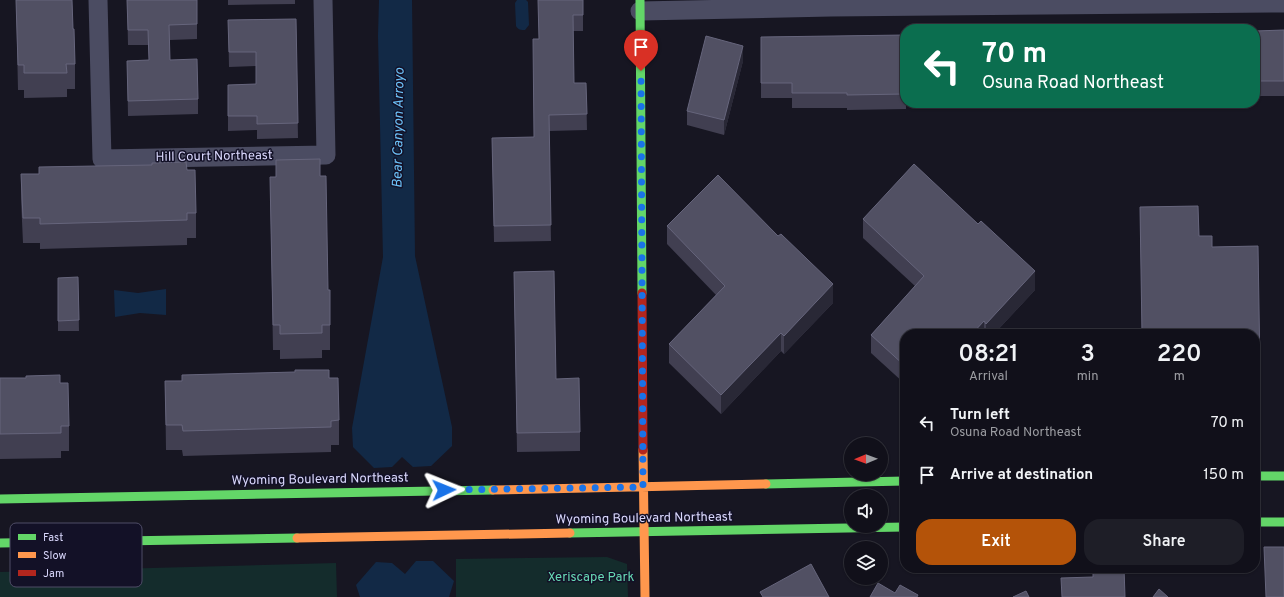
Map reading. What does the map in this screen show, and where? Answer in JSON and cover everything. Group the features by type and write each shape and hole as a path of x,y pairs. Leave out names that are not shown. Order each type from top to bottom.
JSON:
{"main road":[{"path":"640,5 645,597"},
{"path":"1260,476 1284,476"},
{"name":"Wyoming Boulevard Northeast","path":"0,499 375,493 900,480"},
{"path":"1260,522 1284,522"},
{"name":"Wyoming Boulevard Northeast","path":"142,540 456,536 644,531 900,527"},
{"name":"Wyoming Boulevard Northeast","path":"0,542 10,542"}],"street":[{"name":"Hill Court Northeast","path":"98,0 102,159 326,155 323,0"},
{"path":"640,5 839,7 977,3 1284,3"}],"green space":[{"name":"Xeriscape Park","path":"607,557 627,564 628,597 456,597 456,559"},
{"path":"336,563 337,597 0,597 0,572 10,572 10,587 142,587 142,568"}],"water":[{"name":"Bear Canyon Arroyo","path":"379,0 412,0 415,256 452,427 452,446 431,466 413,467 402,457 392,467 374,468 353,447 352,428 383,257 378,36"},
{"path":"517,0 526,0 528,2 529,25 525,30 521,30 516,26 515,3"},
{"path":"166,289 166,315 140,313 115,317 114,290 138,293"},
{"path":"416,561 433,561 454,581 449,597 360,597 356,585 376,562 392,563 405,574"}],"building":[{"path":"16,0 72,0 75,64 66,64 67,73 24,73 24,65 18,65"},
{"path":"127,0 197,0 197,24 169,25 170,60 197,59 198,99 128,101 127,61 149,60 148,30 128,30"},
{"path":"538,0 583,0 583,15 573,15 574,83 586,83 587,114 549,115 551,225 494,226 492,138 534,137 533,39 539,39"},
{"path":"296,19 298,123 257,124 257,116 228,116 228,85 256,84 256,52 229,52 228,20"},
{"path":"1284,30 1284,81 1260,81 1260,31"},
{"path":"900,35 900,94 847,95 847,93 792,93 792,83 761,83 761,37"},
{"path":"706,36 743,46 724,120 687,111"},
{"path":"320,159 320,176 326,176 330,325 322,325 322,333 280,334 280,325 273,325 270,177 276,177 276,160"},
{"path":"186,162 187,170 195,170 196,213 187,213 187,220 40,224 40,218 23,218 21,174 39,174 39,167 152,165 152,163"},
{"path":"914,164 978,224 981,221 1035,271 986,324 984,321 977,329 900,329 900,361 871,335 924,276 863,219"},
{"path":"718,175 778,236 781,234 833,284 784,336 781,333 721,395 669,344 725,286 667,226"},
{"path":"1198,206 1199,236 1212,236 1212,247 1258,246 1259,329 1142,329 1140,207"},
{"path":"554,271 556,379 579,378 580,432 517,433 514,272"},
{"path":"78,277 79,320 58,321 58,278"},
{"path":"295,370 329,370 329,378 338,378 339,420 331,421 331,427 183,431 182,425 166,425 165,381 182,381 182,375 295,372"},
{"path":"60,375 60,383 68,383 69,426 61,426 61,433 0,434 0,378 26,378 26,376"},
{"path":"1264,547 1284,547 1284,597 1266,597"},
{"path":"811,564 829,597 763,597 760,592"},
{"path":"1093,573 1124,573 1125,597 1062,597 1061,578 1093,577"},
{"path":"877,585 881,585 895,593 900,585 918,595 917,597 870,597"},
{"path":"1159,589 1168,597 1153,597"},
{"path":"1026,591 1029,597 1013,597"}],"traffic: fast":[{"path":"640,0 642,293"},
{"path":"1260,476 1284,476"},
{"path":"766,484 900,481"},
{"path":"0,499 493,490"},
{"path":"1260,522 1284,522"},
{"path":"570,533 900,527"},
{"path":"142,541 297,538"},
{"path":"0,543 10,543"}],"traffic: slow":[{"path":"643,450 645,597"},
{"path":"493,490 766,484"},
{"path":"297,538 570,533"}],"traffic: jam":[{"path":"642,293 643,450"}],"route":[{"path":"444,490 643,487 641,71"}]}
